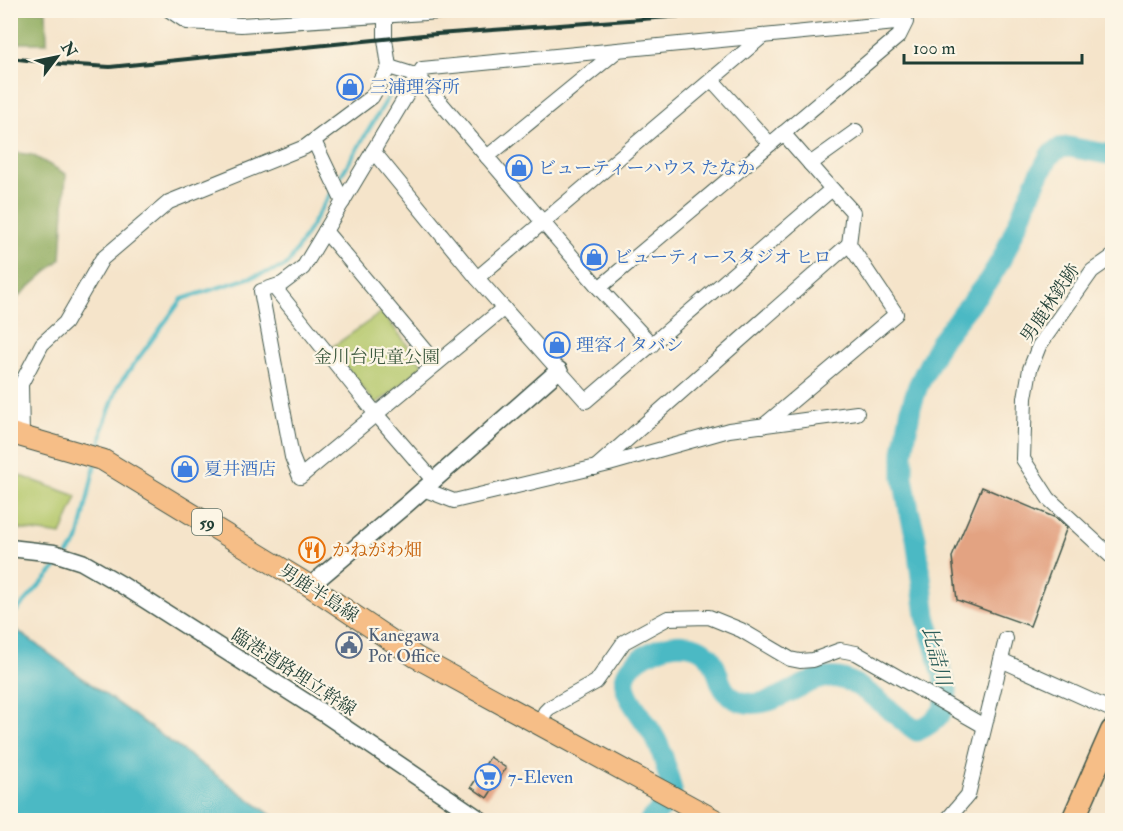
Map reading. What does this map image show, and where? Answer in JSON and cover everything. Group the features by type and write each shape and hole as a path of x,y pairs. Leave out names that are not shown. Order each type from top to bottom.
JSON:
{"highway":[{"path":"1073,820 1113,731"}],"main road":[{"name":"男鹿半島線","path":"16,435 97,457 310,586 416,657 707,816"}],"street":[{"path":"169,10 187,22 241,25 377,14 471,10"},
{"path":"16,435 21,384 42,344 65,323 102,259 169,202 305,147 372,97 389,67 385,39 377,14"},
{"path":"504,308 300,477 292,457 261,291 282,284 303,268 422,69 906,22 899,36 599,288"},
{"path":"477,278 763,36"},
{"path":"488,157 619,50"},
{"path":"389,67 418,76 599,288 652,345"},
{"path":"712,80 770,144"},
{"path":"810,164 856,131"},
{"path":"763,426 896,314 849,244 853,212 783,133"},
{"path":"314,141 343,202"},
{"path":"373,151 477,278 586,401 832,189"},
{"path":"325,231 436,364"},
{"path":"595,468 849,244"},
{"name":"男鹿林鉄跡","path":"1113,257 1092,271 1039,346 1030,369 1025,398 1023,459 1049,499 1113,557"},
{"path":"274,287 376,414 428,485 453,501 595,468 729,430 857,413"},
{"path":"310,586 559,369"},
{"name":"臨港道路埋立幹線","path":"10,548 54,553 82,562 122,585 323,713 481,820"},
{"path":"540,725 549,708 596,682 624,642 668,618 709,617 741,630 790,659 813,660 840,650 856,653 984,726"},
{"path":"947,820 968,795 1006,639"},
{"path":"1001,660 1113,710"}],"green space":[{"path":"11,10 46,11 47,43 18,43 11,60"},
{"path":"11,152 32,155 66,174 61,259 11,303"},
{"name":"金川台児童公園","path":"382,312 423,365 375,404 331,348"},
{"path":"10,472 77,496 61,535 11,528"}],"water":[{"path":"11,626 278,820 11,820"}],"building":[{"path":"982,487 1056,518 1067,527 1030,626 957,600 952,557"},
{"name":"7-Eleven","path":"490,757 506,768 487,798 471,787"}],"waterway":[{"path":"337,182 397,83"},
{"name":"比詰川","path":"650,820 666,804 672,790 659,746 627,693 625,682 628,671 638,660 663,647 686,645 702,650 714,663 726,692 732,698 742,702 755,704 767,702 814,681 838,678 858,686 917,731 935,720 943,710 947,690 926,616 916,538 903,477 903,452 911,407 918,386 940,342 988,281 1003,257 1036,181 1050,155 1060,148 1069,147 1112,155"},
{"path":"99,452 103,427 118,386 182,299 284,267 290,261 333,189"},
{"path":"68,554 78,541 95,465"},
{"path":"10,618 61,562"}],"railway":[{"path":"10,58 110,67 423,35 766,10"},
{"path":"1071,10 1112,15"}],"place":[{"name":"三浦理容所","path":"350,87"},
{"name":"ビューティーハウス たなか","path":"519,168"},
{"name":"ビューティースタジオ ヒロ","path":"594,257"},
{"name":"理容イタバシ","path":"557,345"},
{"name":"夏井酒店","path":"185,469"},
{"name":"かねがわ畑","path":"312,550"},
{"name":"Kanegawa Pot Office","path":"349,645"},
{"name":"7-Eleven","path":"488,777"}]}
